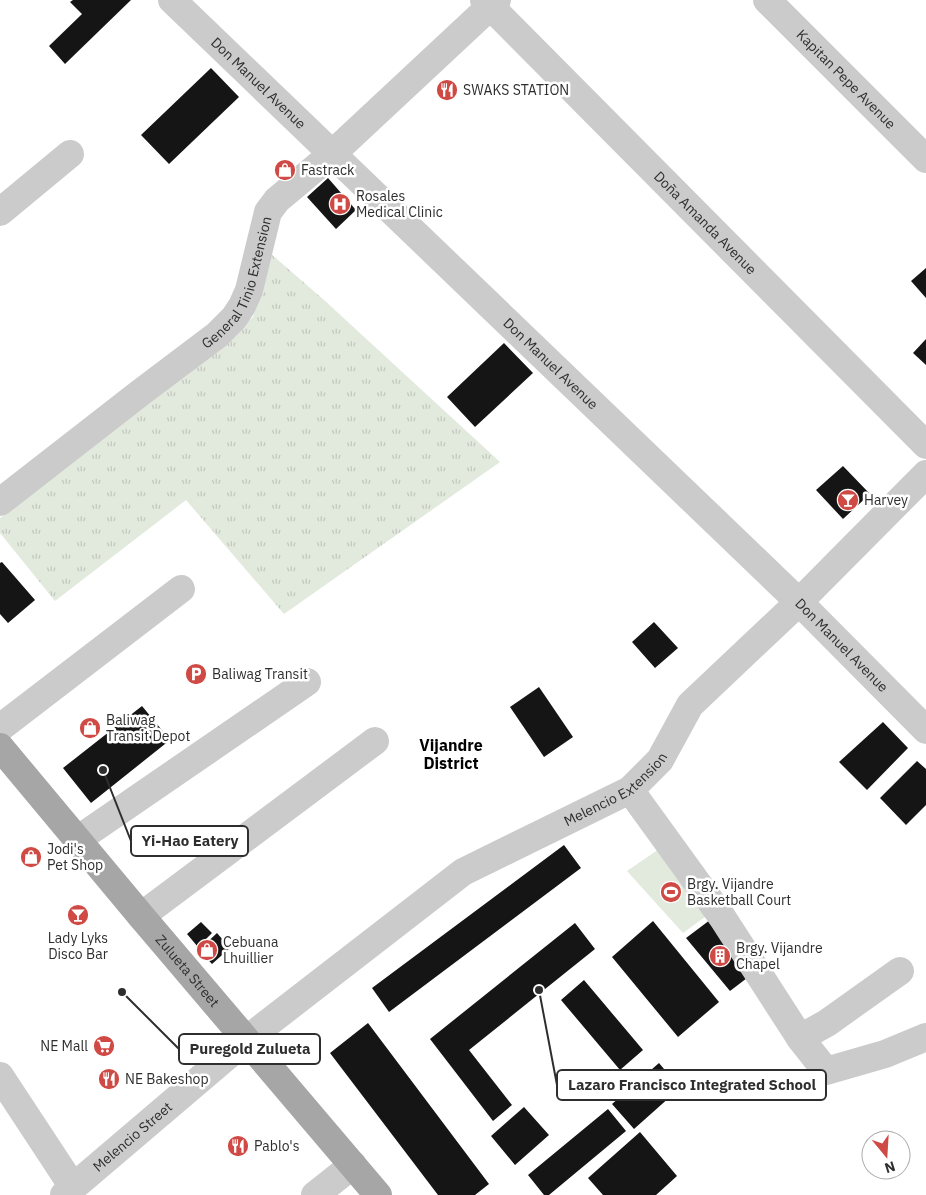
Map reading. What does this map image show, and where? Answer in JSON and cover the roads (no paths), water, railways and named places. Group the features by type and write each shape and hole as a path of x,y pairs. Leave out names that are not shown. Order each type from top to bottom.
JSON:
{"main road":[{"name":"Zulueta Street","path":"0,746 141,916 378,1195"}],"street":[{"name":"Don Manuel Avenue","path":"172,0 799,602 926,730"},
{"name":"Kapitan Pepe Avenue","path":"767,0 926,159"},
{"name":"General Tinio Extension","path":"0,502 222,330 242,306 249,290 268,212 277,200 332,154 490,2"},
{"name":"Doña Amanda Avenue","path":"490,2 926,444"},
{"path":"0,212 70,154"},
{"name":"Melencio Extension","path":"246,1040 462,872 630,790 660,760 690,706 799,602 926,474"},
{"path":"0,728 181,589"},
{"path":"78,840 307,682"},
{"path":"141,916 375,741"},
{"path":"630,790 722,917 800,1038 826,1071 885,1054 926,1037"},
{"path":"800,1038 827,1023 900,972"},
{"name":"Melencio Street","path":"69,1191 246,1040"},
{"path":"0,1076 69,1191"},
{"path":"315,1195 353,1165"}],"place":[{"name":"SWAKS STATION","path":"447,90"},
{"name":"Fastrack","path":"285,170"},
{"name":"Rosales Medical Clinic","path":"340,204"},
{"name":"Harvey","path":"848,500"},
{"name":"Baliwag Transit","path":"196,674"},
{"name":"Baliwag Transit Depot","path":"90,728"},
{"name":"Yi-Hao Eatery","path":"103,770"},
{"name":"Jodi's Pet Shop","path":"31,857"},
{"name":"Brgy. Vijandre Basketball Court","path":"671,892"},
{"name":"Lady Lyks Disco Bar","path":"78,915"},
{"name":"Cebuana Lhuillier","path":"207,950"},
{"name":"Brgy. Vijandre Chapel","path":"720,956"},
{"name":"Lazaro Francisco Integrated School","path":"539,990"},
{"name":"Puregold Zulueta","path":"122,992"},
{"name":"NE Mall","path":"104,1046"},
{"name":"NE Bakeshop","path":"109,1079"},
{"name":"Pablo's","path":"238,1146"}],"district":[{"name":"Vijandre District","path":"451,754"}]}
